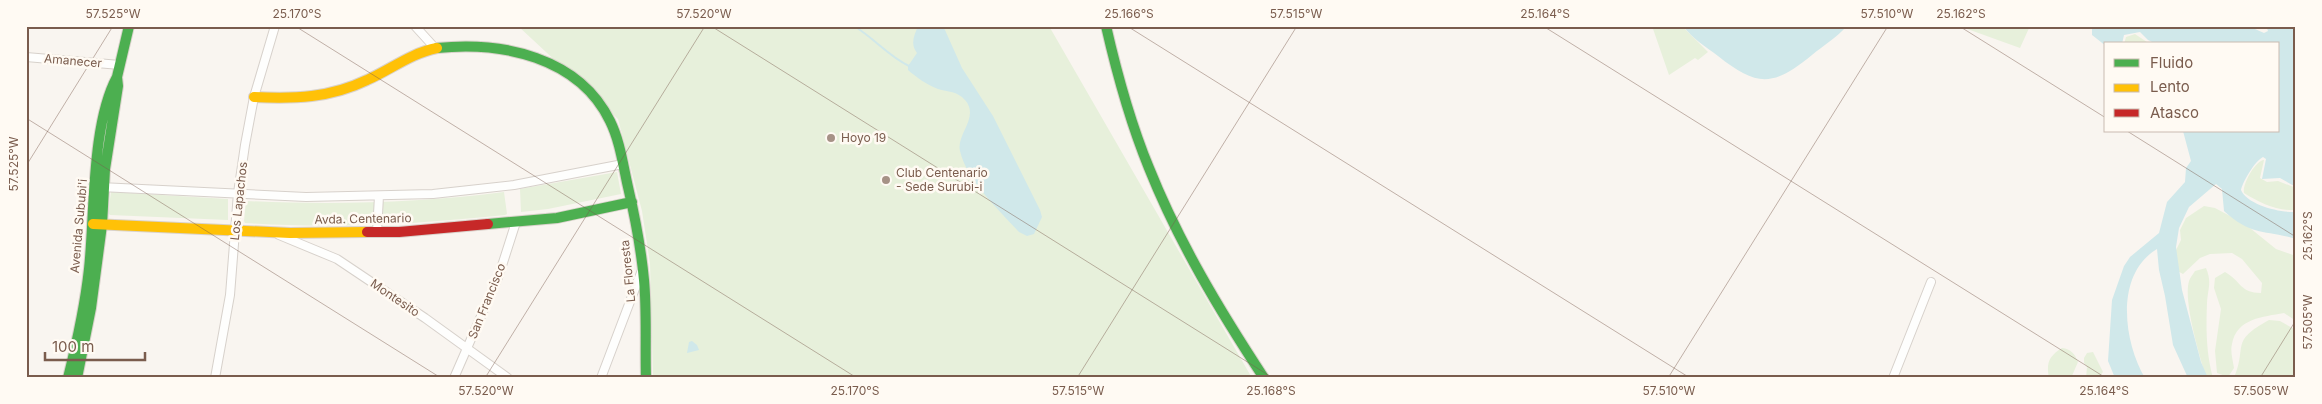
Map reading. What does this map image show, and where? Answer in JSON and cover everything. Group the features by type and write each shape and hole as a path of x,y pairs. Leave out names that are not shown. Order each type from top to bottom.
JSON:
{"street":[{"name":"Avenida Sububi'i","path":"77,378 92,308 103,122 111,83 116,77 120,65 129,26"},
{"name":"Los Lapachos","path":"215,378 230,295 238,193 254,96 275,26"},
{"path":"254,96 298,99 321,97 366,82 435,48 414,26"},
{"path":"1106,26 1131,122 1162,202 1214,303 1264,378"},
{"name":"La Floresta","path":"435,48 488,45 518,50 548,62 564,71 579,82 606,113 613,129 623,164 632,202 643,268 646,378"},
{"name":"Amanecer","path":"26,57 120,65"},
{"name":"Avda. Centenario","path":"99,187 306,197 433,194 508,186 623,164"},
{"path":"377,232 379,196"},
{"name":"Avda. Centenario","path":"98,224 236,232 377,232 444,229 557,218 632,202"},
{"name":"San Francisco","path":"454,378 499,275 516,222"},
{"name":"Avenida Sububi'i","path":"68,378 84,306 98,224"},
{"name":"Montesito","path":"274,233 336,259 508,378"},
{"path":"601,378 643,268"},
{"path":"1893,378 1931,282"}],"green space":[{"name":"Club Centenario - Sede Surubi-i","path":"518,26 1049,26 1252,378 653,378 650,263 642,211 618,119"},
{"path":"1652,26 1682,26 1708,52 1698,60 1695,58 1669,75"},
{"path":"1959,26 2030,26 2020,48"},
{"path":"2135,34 2147,42 2125,42 2126,37"},
{"path":"2264,160 2260,178 2267,182 2278,181 2296,188 2296,210 2268,206 2244,193 2245,184 2250,173 2257,164"},
{"path":"617,172 621,194 548,209 521,212 520,189"},
{"path":"111,192 228,199 228,220 110,215 108,213"},
{"path":"504,192 507,214 505,215 408,223 310,226 245,223 244,221 246,201 375,202 440,199"},
{"path":"2204,206 2215,208 2245,224 2276,249 2296,256 2296,321 2284,313 2252,320 2245,324 2235,335 2232,344 2231,353 2234,368 2228,377 2217,373 2215,351 2221,309 2214,288 2215,278 2225,272 2245,289 2261,293 2262,283 2242,259 2232,253 2210,254 2200,258 2183,274 2172,268 2176,250 2181,240 2180,230 2186,218"},
{"path":"2206,268 2209,281 2207,340 2213,378 2206,378 2188,302 2190,279 2195,271"},
{"path":"2269,320 2280,321 2296,330 2296,378 2234,378 2244,339 2257,327"},
{"path":"2062,348 2072,352 2078,362 2071,378 2049,378 2048,364 2051,357"},
{"path":"2093,352 2103,372 2098,378 2086,378 2087,367 2084,363 2084,358 2087,353"}],"water":[{"path":"918,26 942,26 962,68 993,116 1040,210 1042,217 1034,234 1027,236 1019,232 976,184 969,173 960,151 961,138 970,113 969,106 965,100 956,93 930,85 908,70 908,66 917,53 913,43"},
{"path":"1683,26 1847,26 1798,66 1775,78 1765,79 1755,78 1732,66 1699,42"},
{"path":"2092,26 2254,26 2255,29 2264,33 2268,31 2266,26 2296,26 2296,187 2280,178 2262,179 2266,159 2263,157 2250,172 2241,190 2244,195 2257,204 2282,211 2296,212 2296,239 2251,229 2234,219 2224,211 2222,189 2216,184 2189,207 2179,228 2176,247 2182,290 2201,362 2208,378 2188,378 2173,345 2157,249 2144,260 2134,274 2129,291 2127,309 2128,328 2132,346 2137,363 2145,378 2115,378 2108,361 2112,300 2124,266 2130,257 2159,233 2167,202 2185,182 2186,168 2191,161 2183,132 2280,132 2280,42 2152,42 2140,32 2124,35 2122,42 2104,42 2104,44 2092,35"},
{"path":"692,341 699,350 687,353 689,342"}],"waterway":[{"path":"854,26 894,57 909,66"}],"traffic: fast":[{"path":"77,378 91,308 102,225 105,169 118,86 117,77 129,26"},
{"path":"1106,26 1130,116 1142,151 1173,223 1201,276 1264,378"},
{"path":"437,48 487,47 512,51 536,58 559,68 579,82 596,99 610,121 623,162 638,233 643,268 646,316 646,378"},
{"path":"68,378 87,283 98,144 102,120 117,77"},
{"path":"488,224 557,218 632,202"}],"traffic: slow":[{"path":"254,97 298,97 339,91 376,76 427,50 437,48"},
{"path":"93,224 290,233 367,232"}],"traffic: jam":[{"path":"367,232 399,232 488,224"}],"place":[{"name":"Hoyo 19","path":"831,138"},
{"name":"Club Centenario - Sede Surubi-i","path":"886,180"}]}
